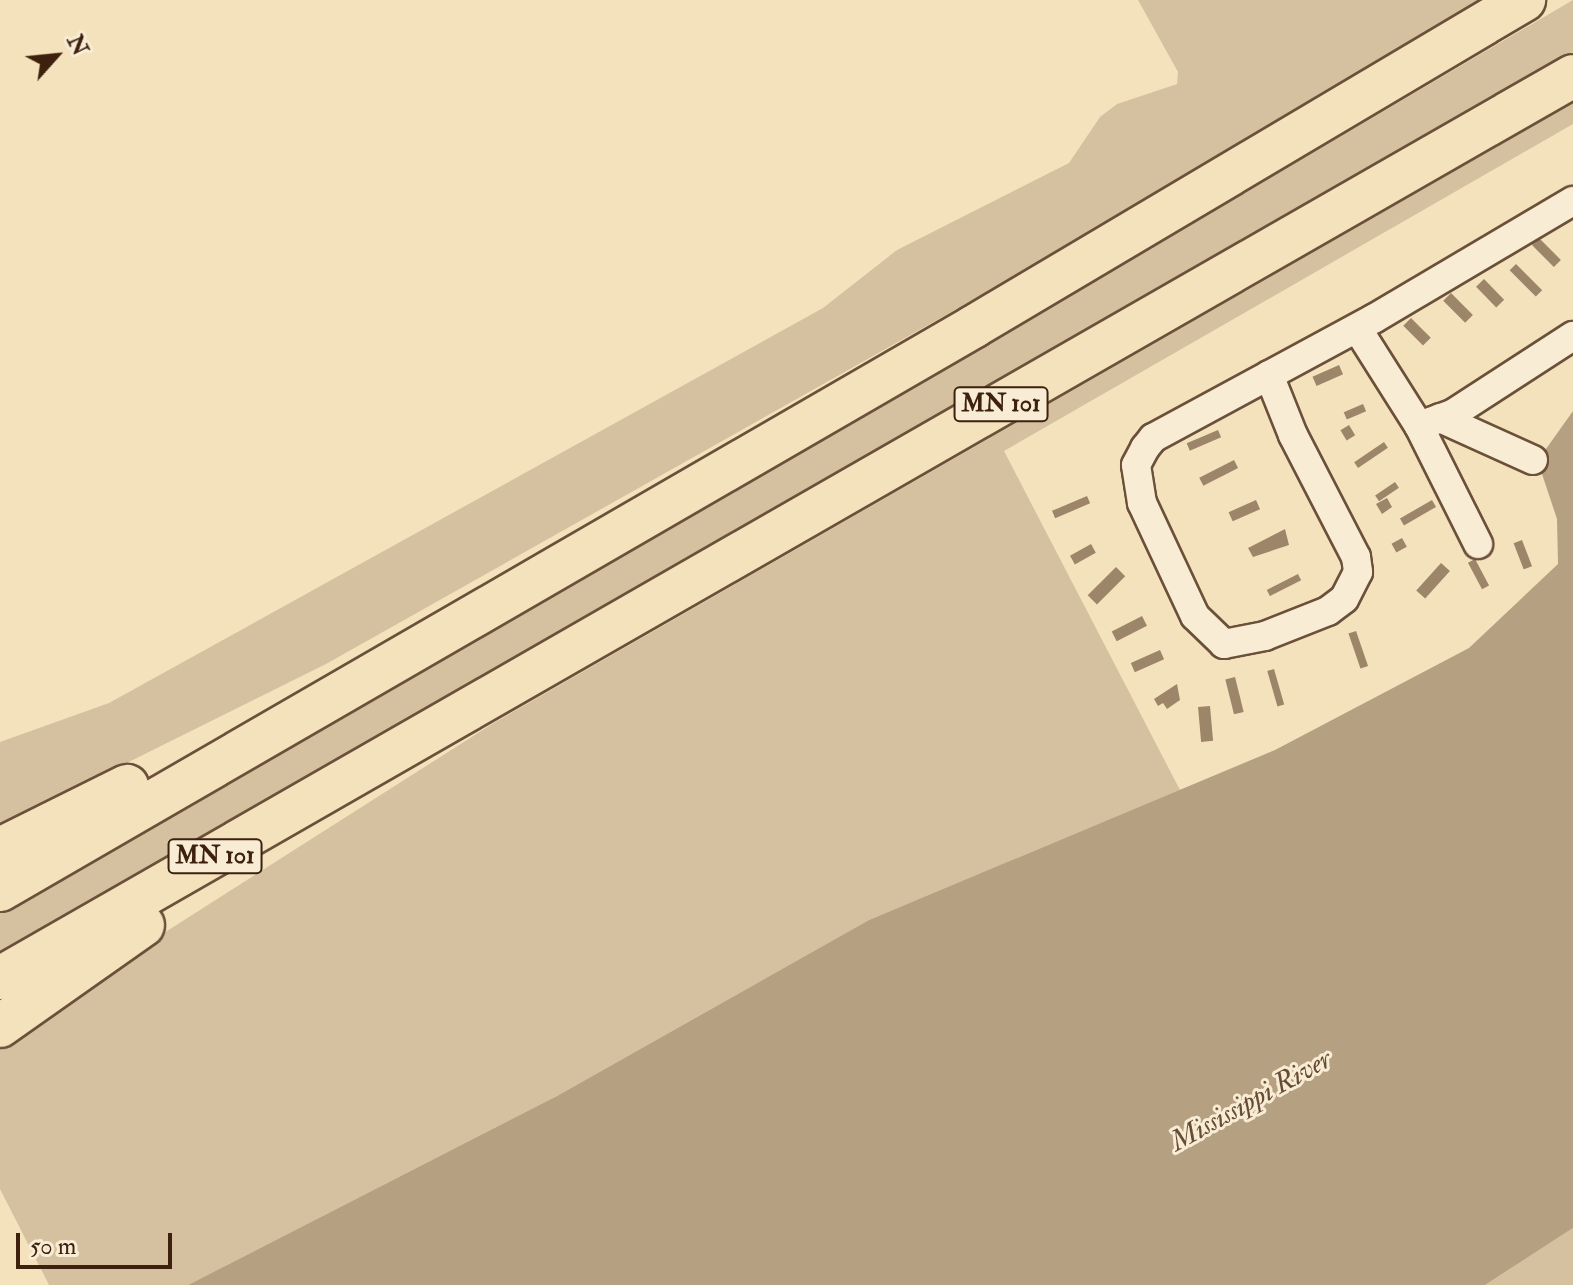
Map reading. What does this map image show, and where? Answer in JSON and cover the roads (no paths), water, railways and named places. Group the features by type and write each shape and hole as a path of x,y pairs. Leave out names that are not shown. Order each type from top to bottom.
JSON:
{"highway":[{"name":"MN 101","path":"0,890 973,327 1524,0"},
{"name":"MN 101","path":"0,978 431,734 1573,76"},
{"path":"0,849 393,661"},
{"path":"0,1026 431,734"}],"lane":[{"path":"1269,375 1293,435 1356,557 1358,572 1344,599 1328,611 1265,636 1224,644 1195,616 1142,503 1136,465 1153,438 1269,375 1357,328 1573,201"},
{"path":"1357,328 1429,422 1478,544"},
{"path":"1429,422 1573,336"},
{"path":"1429,422 1533,460"}],"water":[{"name":"Mississippi River","path":"1573,411 1573,1228 1485,1285 188,1285 557,1096 869,920 1275,750 1469,648 1558,564 1557,519 1540,468 1546,449"}]}
